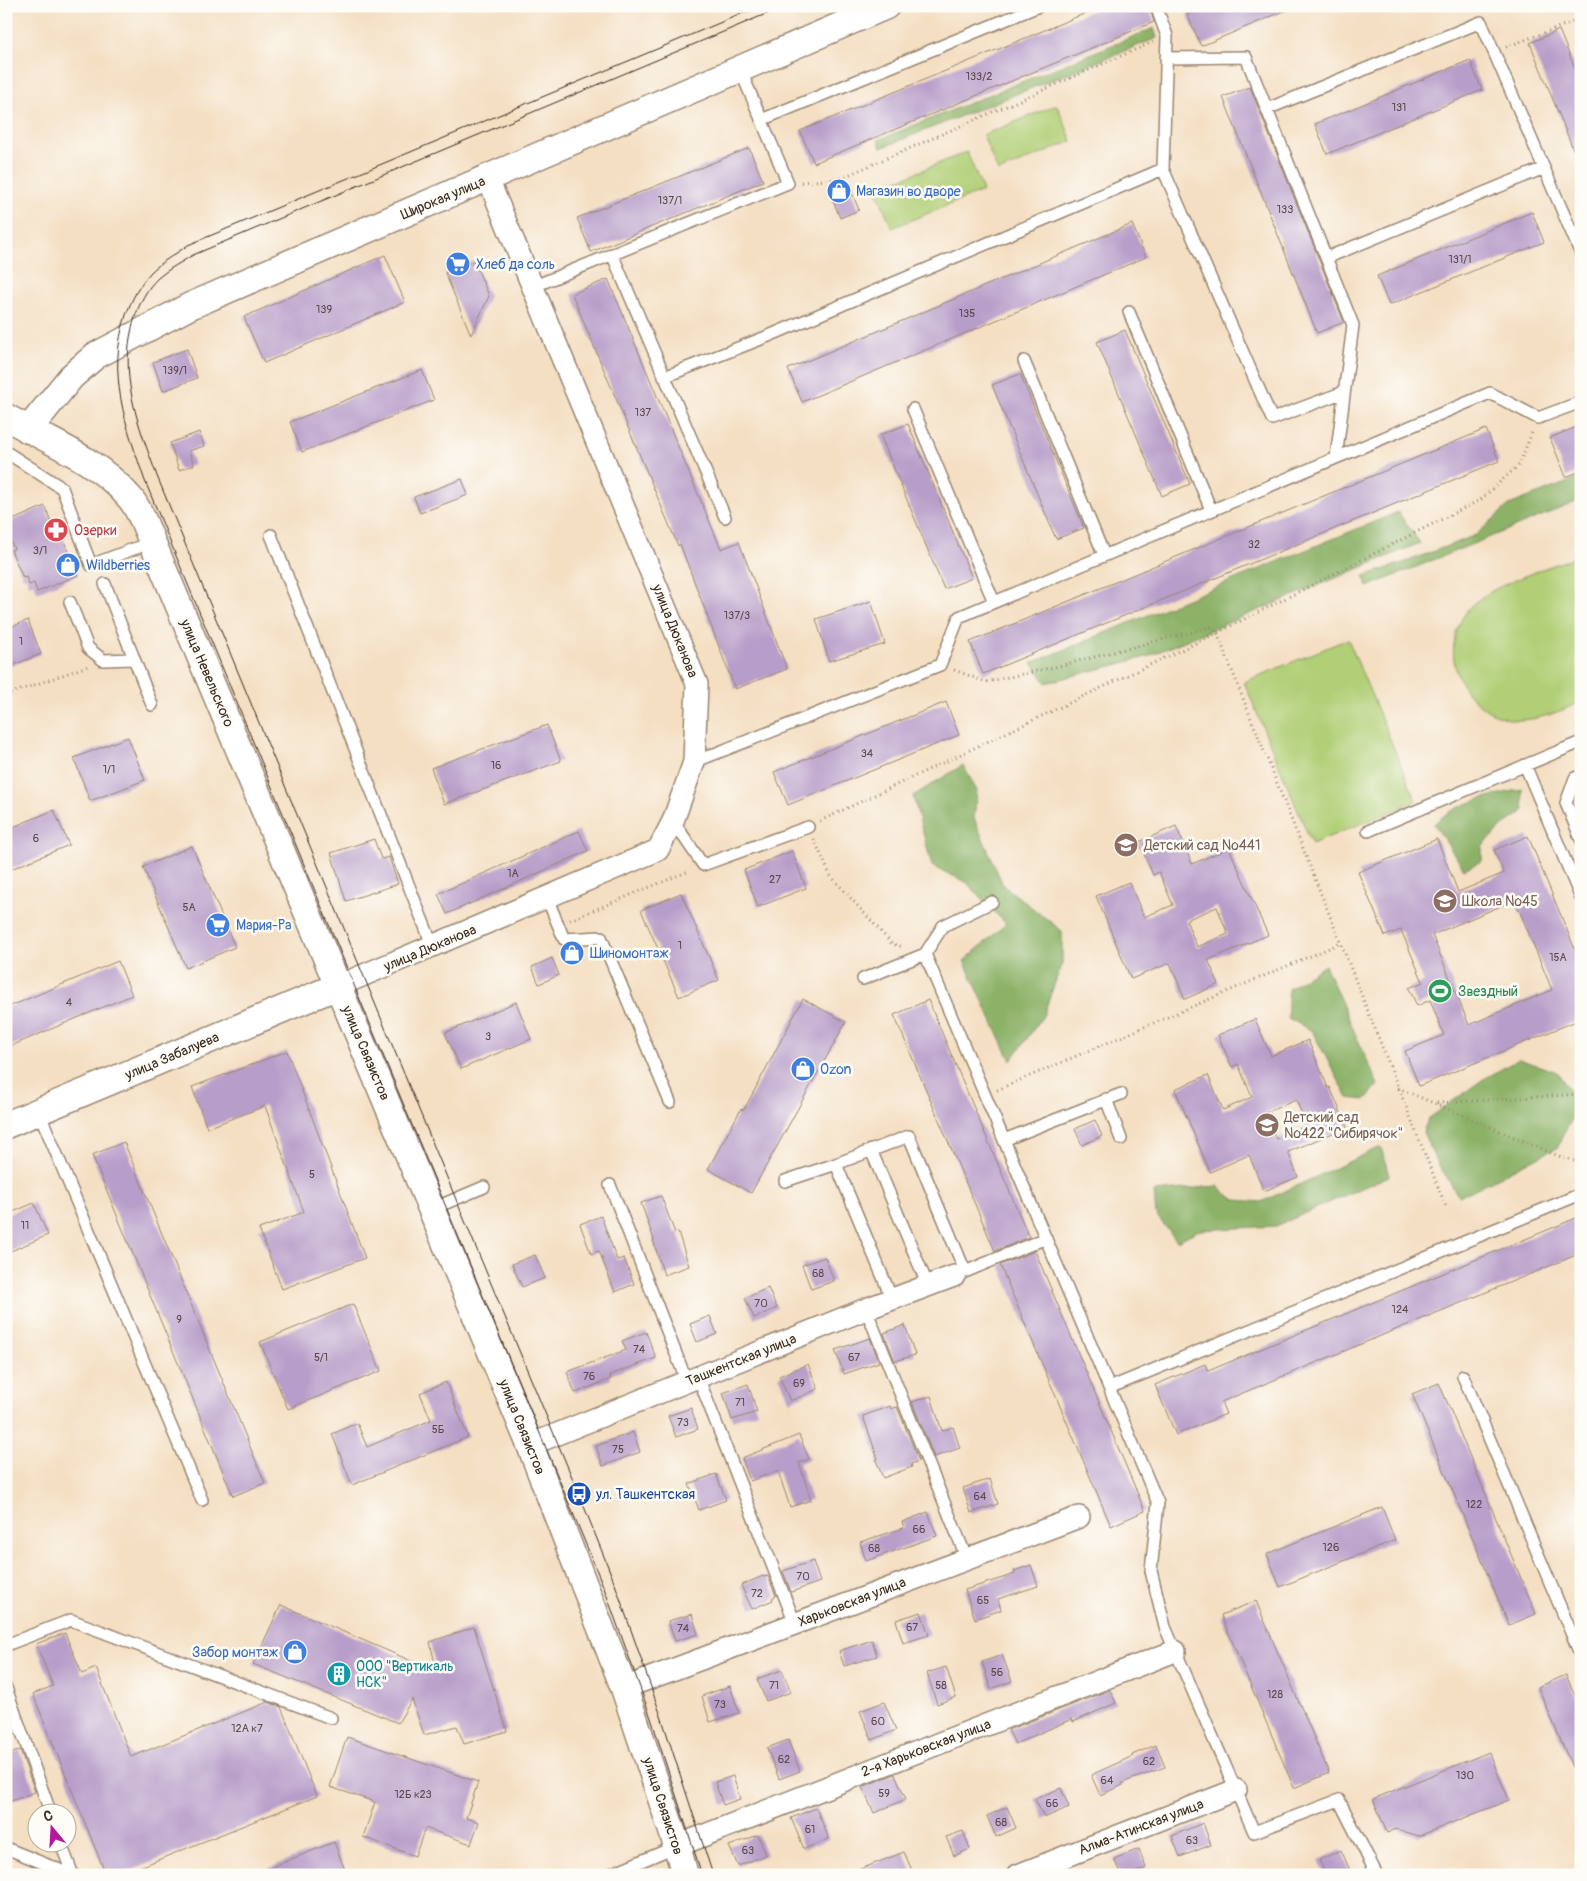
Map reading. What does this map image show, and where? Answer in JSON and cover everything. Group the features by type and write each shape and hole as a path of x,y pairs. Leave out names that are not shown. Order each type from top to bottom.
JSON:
{"street":[{"name":"Широкая улица","path":"28,430 71,377 95,356 190,306 886,6"},
{"name":"улица Дюканова","path":"338,986 658,850 673,820 694,762 697,684 488,179"},
{"name":"улица Невельского","path":"6,417 88,462 114,480 131,499 143,520 338,986"},
{"name":"улица Забалуева","path":"6,1125 338,986"},
{"name":"улица Связистов","path":"338,986 530,1445 624,1688 685,1875"},
{"name":"Ташкентская улица","path":"530,1445 866,1309 959,1274"},
{"name":"Харьковская улица","path":"624,1688 1080,1517"},
{"name":"2-я Харьковская улица","path":"677,1846 1176,1651"},
{"name":"Алма-Атинская улица","path":"1018,1875 1236,1790"}],"lane":[{"path":"761,120 1039,6"},
{"path":"1156,6 1168,36 1164,169 1272,419 1344,392"},
{"path":"1267,109 1481,22 1581,254"},
{"path":"1166,58 1246,57 1353,325 1336,458"},
{"path":"532,287 788,183 740,69"},
{"path":"1326,258 1544,168"},
{"path":"664,377 780,331 1164,169"},
{"path":"612,254 725,517"},
{"path":"1129,312 1211,510"},
{"path":"1024,361 1104,555"},
{"path":"694,762 940,666 958,616 1490,393 1538,418 1581,402"},
{"path":"913,409 994,602"},
{"path":"6,452 62,488 91,565 152,542"},
{"path":"271,534 433,947"},
{"path":"106,584 152,705"},
{"path":"70,602 88,648 103,660 134,659"},
{"path":"1368,831 1581,742"},
{"path":"1525,765 1581,898"},
{"path":"1577,778 1566,803 1581,839"},
{"path":"673,820 703,865 808,827"},
{"path":"547,898 564,939 601,937 670,1102"},
{"path":"863,980 925,954 944,926 992,902"},
{"path":"925,954 1158,1502 1151,1571 1165,1627 1254,1832 1339,1800 1377,1875"},
{"path":"1004,1140 1121,1094"},
{"path":"1106,1099 1121,1139"},
{"path":"39,1112 202,1500"},
{"path":"785,1181 909,1136 959,1274 1046,1238"},
{"path":"871,1150 928,1286"},
{"path":"836,1164 892,1299"},
{"path":"610,1186 795,1623"},
{"path":"432,1209 484,1187"},
{"path":"1109,1388 1581,1194"},
{"path":"866,1309 967,1559"},
{"path":"1463,1376 1576,1634 1581,1656"},
{"path":"6,1645 70,1620 331,1718"},
{"path":"6,1688 47,1804"},
{"path":"608,1875 677,1846"},
{"path":"6,1848 72,1875"},
{"path":"65,1854 72,1875"}],"path":[{"path":"1494,52 1581,19"},
{"path":"788,183 839,179 1168,36"},
{"path":"925,954 892,944 830,875 808,827 1217,633 1480,500 1519,465 1538,418"},
{"path":"940,666 986,682 1059,666 1211,627 1217,633 1446,1207"},
{"path":"6,695 103,660"},
{"path":"558,925 703,865"},
{"path":"985,1095 1341,942"},
{"path":"1398,1087 1581,1164"},
{"path":"1435,1103 1581,1094"}],"green space":[{"path":"1154,28 1157,38 881,148 878,140"},
{"path":"1057,105 1072,141 998,172 983,135"},
{"path":"967,152 983,191 892,228 876,189"},
{"path":"1581,477 1581,500 1367,587 1364,576 1476,535 1509,505"},
{"path":"1398,512 1420,543 1146,657 1046,683 1032,663"},
{"path":"1581,555 1581,702 1549,715 1524,720 1508,719 1487,710 1465,688 1458,676 1454,662 1456,633 1462,619 1471,606 1492,591"},
{"path":"1348,639 1416,801 1312,844 1244,682"},
{"path":"963,765 977,791 974,818 1003,885 1062,931 1062,963 1043,1016 1011,1061 964,961 1006,924 966,882 932,866 913,796"},
{"path":"1522,789 1524,811 1503,826 1482,846 1482,861 1464,869 1434,824 1443,816 1464,805 1487,797"},
{"path":"1325,965 1378,1085 1365,1100 1348,1098 1312,1031 1288,1018 1288,989"},
{"path":"1519,1059 1557,1072 1580,1106 1563,1134 1558,1147 1459,1197 1435,1159 1423,1132 1428,1119 1482,1080"},
{"path":"1381,1147 1389,1176 1276,1226 1199,1230 1177,1241 1156,1215 1154,1192 1217,1186 1235,1200 1261,1202"}],"building":[{"path":"1103,6 1149,6 1154,22 814,163 800,131"},
{"path":"1206,6 1296,6 1201,46 1187,14"},
{"path":"1559,30 1581,83 1580,166 1530,43"},
{"path":"1470,60 1482,90 1327,154 1315,124"},
{"path":"1250,87 1344,322 1317,333 1223,97"},
{"path":"749,148 763,181 591,252 577,218"},
{"path":"850,188 859,210 840,218 831,195"},
{"path":"1532,212 1544,242 1389,305 1377,276"},
{"path":"1132,224 1146,257 802,402 788,369"},
{"path":"385,255 405,302 264,363 244,317"},
{"path":"474,261 489,296 471,335 445,273"},
{"path":"608,279 721,549 739,542 787,669 735,689 680,544 678,546 572,294"},
{"path":"1125,330 1190,484 1162,496 1097,342"},
{"path":"187,349 197,378 163,391 153,362"},
{"path":"422,370 434,400 302,452 290,422"},
{"path":"1020,374 1084,528 1056,539 992,385"},
{"path":"908,424 972,578 944,589 880,435"},
{"path":"1581,425 1581,471 1566,477 1550,438"},
{"path":"1486,429 1499,461 983,674 970,642"},
{"path":"199,432 204,446 189,451 194,465 179,470 170,443"},
{"path":"462,479 468,495 420,513 414,497"},
{"path":"45,506 52,524 56,522 78,575 37,592 34,583 29,585 26,577 23,578 11,550 14,549 6,530 6,523"},
{"path":"871,601 885,644 829,661 816,619"},
{"path":"28,620 41,654 6,668 6,629"},
{"path":"946,702 959,735 788,805 774,772"},
{"path":"547,725 561,761 444,804 431,768"},
{"path":"128,737 145,780 90,801 74,758"},
{"path":"54,810 69,845 6,871 6,830"},
{"path":"1176,826 1192,864 1229,848 1268,935 1208,960 1219,984 1185,999 1170,963 1131,979 1096,896 1129,882 1144,917 1173,905 1159,872 1153,875 1139,842","holes":["1217,907 1228,934 1197,947 1186,920"]},
{"path":"579,831 588,851 447,914 438,894"},
{"path":"1528,836 1581,964 1581,1019 1419,1086 1405,1051 1444,1035 1430,1000 1417,1006 1409,988 1423,982 1401,930 1385,936 1358,872 1437,839 1458,892 1504,873 1494,850","holes":["1515,900 1552,990 1469,1025 1432,935"]},
{"path":"374,839 381,859 389,857 398,884 346,901 331,853"},
{"path":"192,846 235,947 186,968 143,867"},
{"path":"792,851 806,888 758,907 744,870"},
{"path":"681,893 719,980 679,997 641,910"},
{"path":"552,958 559,975 539,984 532,967"},
{"path":"118,961 132,995 6,1048 6,1008"},
{"path":"803,999 846,1022 751,1193 708,1169 741,1109 744,1110"},
{"path":"928,1000 1029,1237 995,1251 894,1015"},
{"path":"516,1002 531,1039 461,1069 445,1033"},
{"path":"1255,1019 1271,1056 1308,1040 1347,1127 1288,1152 1298,1177 1264,1191 1249,1155 1210,1172 1175,1089 1208,1075 1223,1110 1252,1097 1238,1064 1232,1067 1218,1035","holes":["1296,1100 1307,1126 1276,1139 1265,1113"]},
{"path":"287,1051 365,1258 282,1289 259,1229 304,1212 265,1106 207,1128 192,1087"},
{"path":"1095,1120 1102,1136 1082,1145 1075,1129"},
{"path":"124,1142 265,1483 233,1496 92,1155"},
{"path":"661,1196 675,1233 678,1232 689,1266 664,1275 641,1203"},
{"path":"34,1203 48,1235 6,1253 6,1215"},
{"path":"601,1216 617,1260 624,1258 634,1284 615,1292 599,1251 591,1254 580,1224"},
{"path":"1581,1216 1581,1253 1221,1402 1226,1414 1176,1435 1155,1385 1205,1364 1208,1371"},
{"path":"1035,1251 1145,1511 1111,1526 1000,1265"},
{"path":"535,1255 545,1278 522,1287 512,1264"},
{"path":"825,1257 834,1281 811,1289 802,1265"},
{"path":"768,1288 777,1308 754,1318 745,1298"},
{"path":"353,1304 381,1371 288,1409 260,1342"},
{"path":"710,1316 717,1334 697,1342 690,1324"},
{"path":"905,1325 915,1355 895,1361 884,1333"},
{"path":"646,1332 656,1358 610,1375 611,1379 575,1393 567,1372 626,1350 622,1341"},
{"path":"870,1338 879,1362 844,1374 835,1350"},
{"path":"808,1364 818,1389 790,1401 779,1376"},
{"path":"446,1382 468,1437 352,1485 332,1434 357,1423 367,1447 431,1420 420,1393"},
{"path":"1439,1383 1536,1614 1509,1625 1412,1394"},
{"path":"748,1384 757,1412 732,1420 723,1393"},
{"path":"931,1396 942,1431 953,1427 960,1448 934,1457 912,1402"},
{"path":"890,1406 891,1409 897,1407 919,1461 911,1464 912,1467 883,1478 863,1416"},
{"path":"691,1408 698,1429 676,1437 668,1416"},
{"path":"633,1432 640,1452 603,1466 596,1446"},
{"path":"799,1435 809,1459 799,1463 811,1500 790,1507 778,1471 750,1481 742,1458"},
{"path":"716,1474 726,1500 699,1510 689,1484"},
{"path":"990,1479 998,1504 971,1513 963,1488"},
{"path":"1382,1507 1395,1540 1280,1587 1267,1554"},
{"path":"928,1512 937,1536 866,1561 860,1542 904,1528 902,1522"},
{"path":"813,1561 820,1582 791,1592 783,1571"},
{"path":"1031,1565 1038,1586 998,1599 1001,1610 975,1619 965,1590 1015,1574 1014,1571"},
{"path":"763,1576 768,1576 776,1596 772,1598 773,1600 752,1609 741,1585"},
{"path":"1256,1601 1329,1773 1294,1788 1221,1615"},
{"name":"ООО \"Вертикаль НСК\"","path":"281,1605 437,1672 430,1642 474,1627 507,1731 464,1744 457,1726 424,1735 412,1699 398,1723 253,1664"},
{"path":"921,1612 929,1635 903,1643 896,1620"},
{"path":"692,1614 698,1634 675,1641 668,1621"},
{"path":"65,1633 82,1674 96,1668 131,1757 268,1702 281,1707 317,1796 120,1875 106,1875 33,1694 53,1686 36,1644"},
{"path":"872,1640 877,1656 844,1666 839,1651"},
{"path":"1002,1655 1012,1681 991,1689 982,1662"},
{"path":"946,1667 956,1697 937,1704 927,1673"},
{"path":"782,1670 791,1692 766,1701 757,1679"},
{"path":"1566,1675 1581,1710 1581,1788 1538,1687"},
{"path":"730,1686 739,1713 710,1722 702,1696"},
{"path":"1110,1690 1116,1703 1073,1722 1072,1719 1015,1744 1008,1730"},
{"path":"884,1702 896,1730 872,1740 860,1711"},
{"path":"347,1737 478,1782 466,1818 479,1822 471,1844 425,1828 415,1856 363,1837 375,1802 330,1787"},
{"path":"788,1740 800,1771 779,1779 767,1748"},
{"path":"1156,1745 1165,1767 1122,1783 1123,1785 1100,1795 1091,1775"},
{"path":"20,1750 35,1792 6,1803 6,1756"},
{"path":"1489,1752 1509,1800 1419,1836 1396,1829 1387,1833 1373,1799"},
{"path":"895,1774 906,1799 874,1813 862,1787"},
{"path":"733,1776 740,1799 723,1805 715,1782"},
{"path":"1061,1788 1069,1807 1044,1818 1035,1799"},
{"path":"1007,1807 1016,1828 996,1837 987,1816"},
{"path":"816,1808 829,1839 804,1849 791,1818"},
{"path":"1203,1823 1211,1845 1180,1857 1172,1836"},
{"path":"963,1831 970,1849 954,1856 946,1837"},
{"path":"758,1835 766,1855 738,1866 729,1846"},
{"path":"334,1842 347,1875 254,1875 254,1874"},
{"path":"1139,1849 1146,1868 1129,1875 1121,1875 1114,1859"},
{"path":"1341,1850 1352,1875 1326,1875 1319,1860"},
{"path":"904,1852 914,1875 848,1874"}],"tram line":[{"path":"702,1875 651,1718 604,1588 145,481 125,420 118,379 118,358 120,337 126,315 139,287 155,268 188,245 760,6"},
{"path":"713,1875 615,1584 157,476 132,398 128,358 135,317 147,291 162,275 193,255 785,6"}],"place":[{"name":"Магазин во дворе","path":"839,191"},
{"name":"Хлеб да соль","path":"458,264"},
{"name":"Озерки","path":"56,530"},
{"name":"Wildberries","path":"68,565"},
{"name":"Детский сад №441","path":"1126,845"},
{"name":"Школа №45","path":"1445,901"},
{"name":"Мария-Ра","path":"218,925"},
{"name":"Шиномонтаж","path":"572,953"},
{"name":"Звездный","path":"1440,991"},
{"name":"Ozon","path":"803,1069"},
{"name":"Детский сад №422 \"Сибирячок\"","path":"1267,1125"},
{"name":"ул. Ташкентская","path":"579,1494"},
{"name":"Забор монтаж","path":"295,1652"},
{"name":"ООО \"Вертикаль НСК\"","path":"339,1674"}]}
